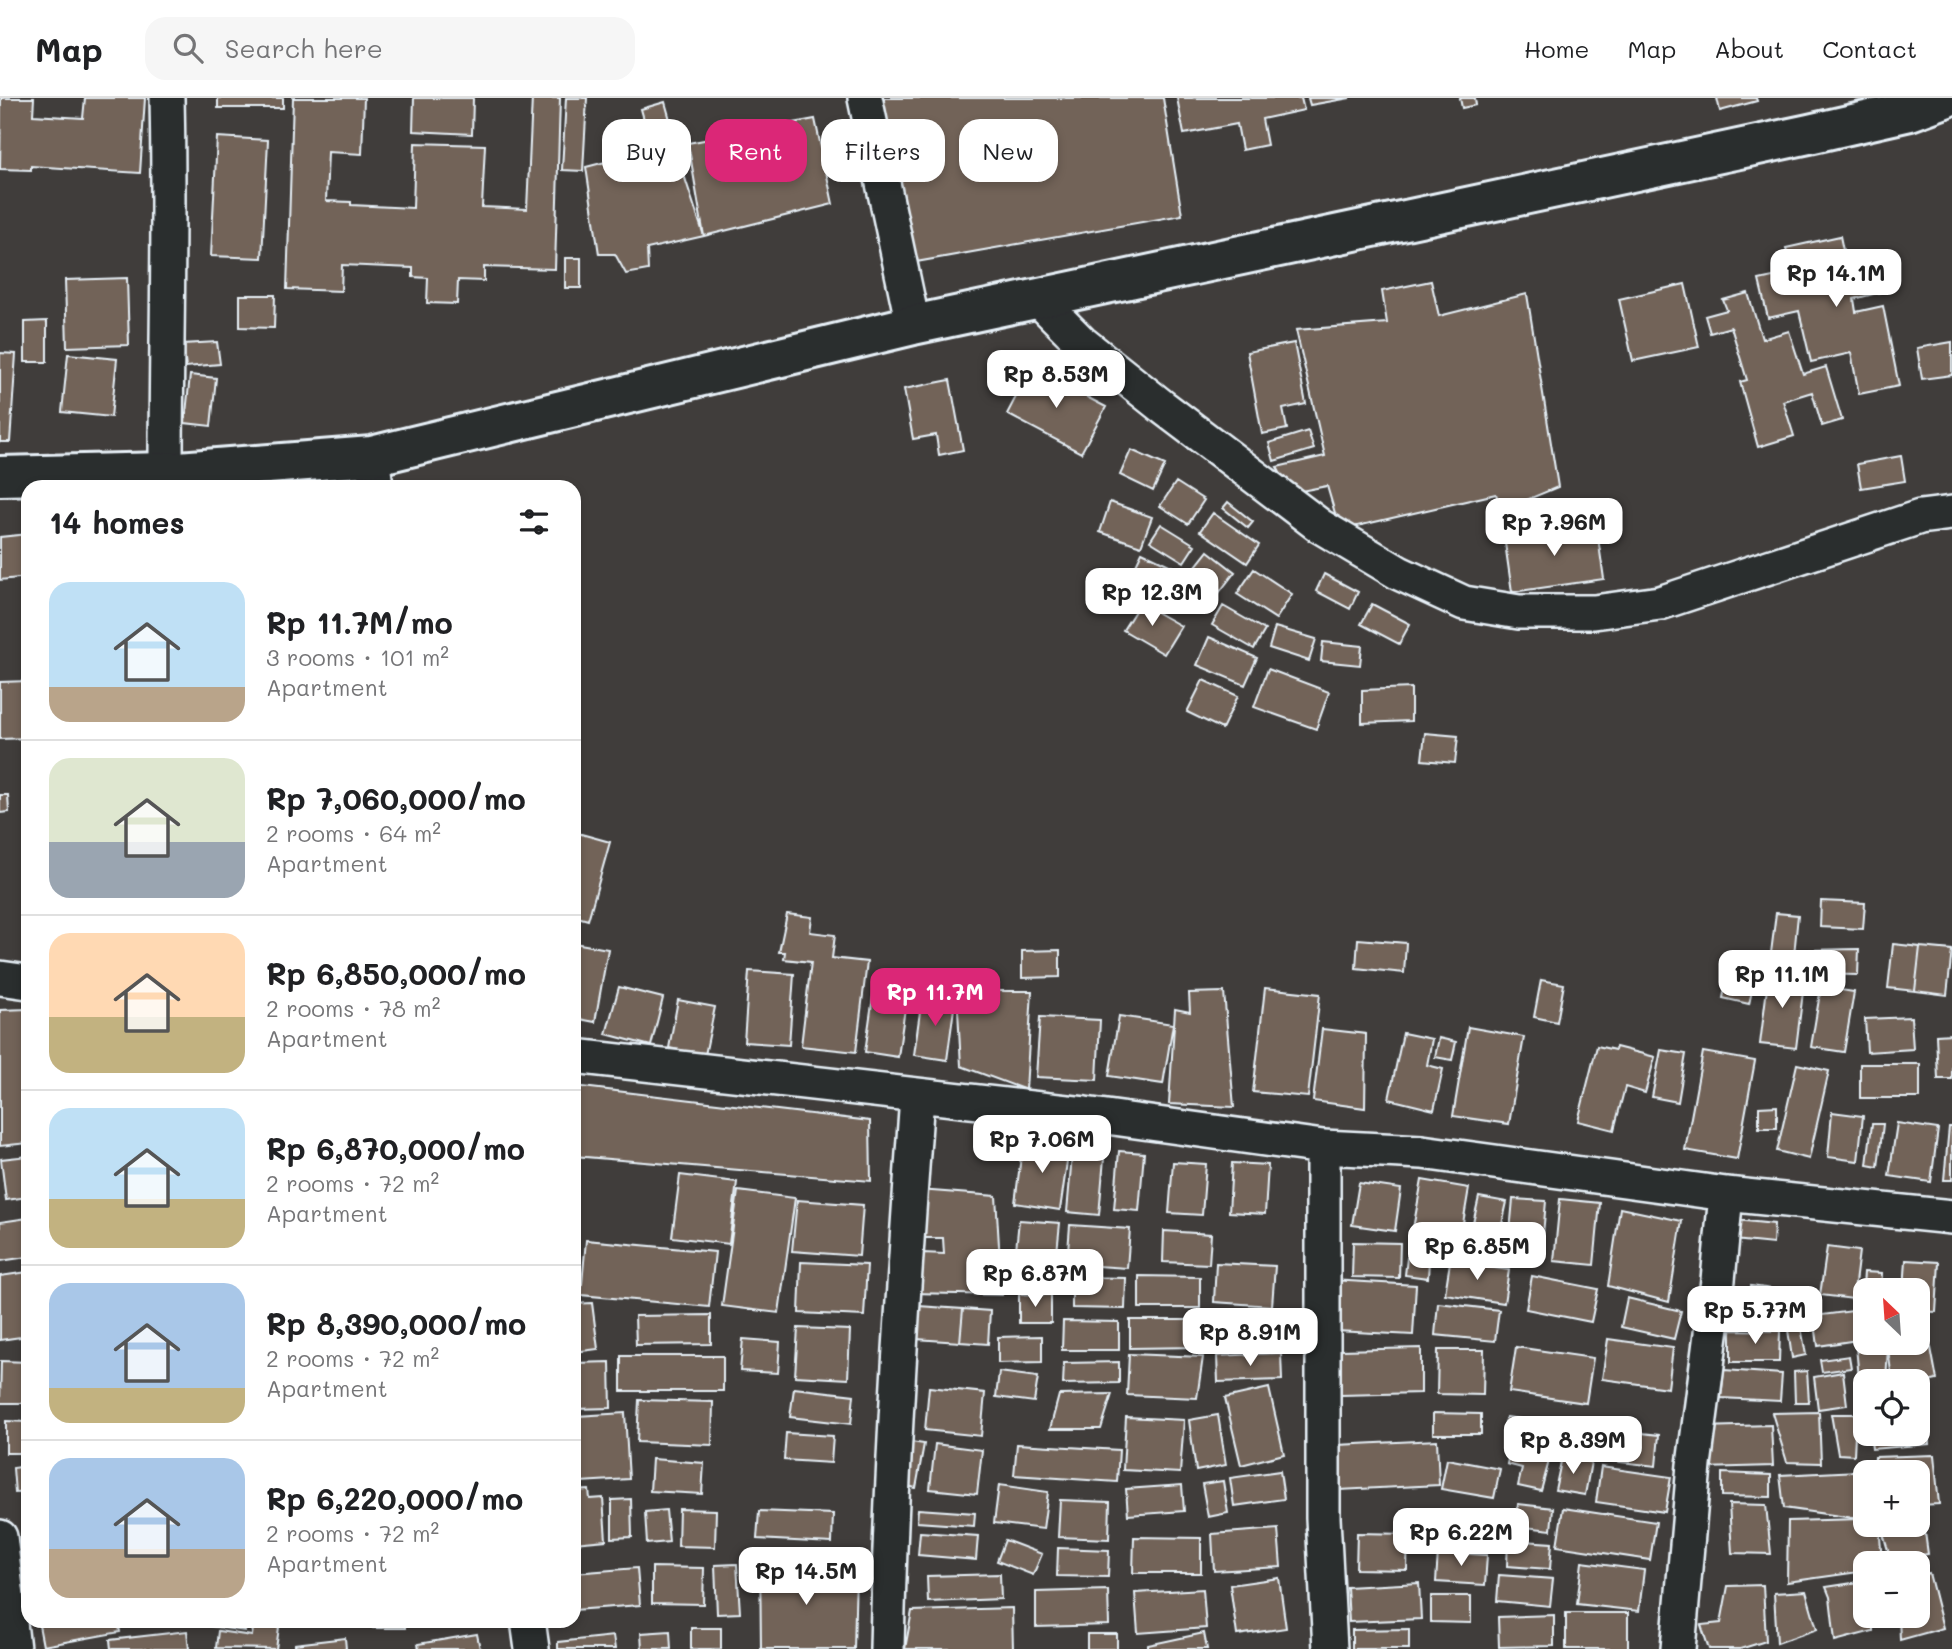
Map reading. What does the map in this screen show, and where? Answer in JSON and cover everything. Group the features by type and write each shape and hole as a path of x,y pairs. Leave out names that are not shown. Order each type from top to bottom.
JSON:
{"highway":[{"path":"0,476 374,471 913,324 1809,134 1910,111 1945,98"}],"street":[{"path":"166,472 169,213 167,98"},
{"path":"865,98 913,324"},
{"path":"1036,297 1092,350 1320,526 1399,573 1464,603 1519,612 1594,612 1660,603 1920,517 1952,513"},
{"path":"0,978 21,981"},
{"path":"581,1057 1112,1118 1323,1147 1422,1152 1726,1194 1952,1217"},
{"path":"887,1649 902,1309 918,1096"},
{"path":"1323,1147 1323,1518 1330,1649"},
{"path":"1678,1649 1694,1465 1718,1280 1726,1194"},
{"path":"0,1537 13,1649"},
{"path":"529,1628 532,1649"}],"building":[{"path":"1,98 34,98 33,115 83,118 85,98 145,98 140,173 31,166 31,170 0,169"},
{"path":"218,98 283,98 283,108 218,108"},
{"path":"293,98 364,98 362,154 328,152 326,201 413,208 415,143 485,145 482,207 527,209 532,98 560,98 555,269 484,267 484,281 458,280 457,304 427,303 428,278 413,277 413,268 342,265 341,291 287,289"},
{"path":"414,98 473,98 472,134 413,131"},
{"path":"566,98 587,98 583,171 562,170"},
{"path":"877,98 1163,98 1182,215 916,262 897,182 945,182 945,119 882,119"},
{"path":"1177,98 1301,98 1304,110 1262,119 1267,145 1242,150 1237,124 1184,134"},
{"path":"1308,98 1350,98 1310,105"},
{"path":"1460,98 1475,98 1476,105 1462,108"},
{"path":"1717,98 1756,98 1757,101 1720,111"},
{"path":"665,102 670,119 644,119 641,109"},
{"path":"815,119 821,147 821,182 828,182 833,204 704,236 691,160 691,142 705,140 705,182 807,182 807,121"},
{"path":"217,137 268,140 262,258 211,256"},
{"path":"602,163 602,182 686,182 704,236 647,249 648,270 626,274 615,254 599,254 586,167"},
{"path":"1840,236 1845,260 1872,254 1881,292 1854,299 1856,312 1883,306 1899,386 1859,394 1851,353 1811,362 1799,311 1768,318 1759,280 1791,273 1786,248"},
{"path":"565,258 581,258 581,288 565,288"},
{"path":"127,278 129,345 67,347 65,280"},
{"path":"1431,281 1439,316 1527,294 1558,487 1502,510 1496,494 1340,530 1327,486 1291,493 1277,467 1325,456 1296,330 1387,323 1382,291"},
{"path":"1685,284 1699,347 1633,361 1619,299"},
{"path":"1748,293 1762,339 1789,331 1803,374 1826,367 1842,420 1822,426 1812,392 1783,401 1794,436 1758,447 1740,382 1747,380 1731,327 1710,333 1705,316 1727,310 1723,300"},
{"path":"240,295 275,295 274,328 240,327"},
{"path":"47,321 47,362 25,362 25,322"},
{"path":"217,342 220,364 186,367 183,344"},
{"path":"1952,342 1952,375 1922,379 1917,348"},
{"path":"1294,343 1306,404 1283,409 1287,429 1262,434 1247,352"},
{"path":"0,353 16,354 10,442 0,442"},
{"path":"68,354 117,359 111,417 62,412"},
{"path":"1031,368 1106,407 1081,453 1007,414"},
{"path":"190,375 216,378 211,426 185,423"},
{"path":"950,380 963,450 939,455 936,435 913,439 904,389"},
{"path":"1308,431 1314,449 1274,461 1269,443"},
{"path":"1131,450 1165,465 1153,491 1120,475"},
{"path":"1901,456 1905,481 1861,488 1857,464"},
{"path":"1176,482 1204,500 1188,524 1160,506"},
{"path":"1110,502 1152,517 1141,546 1100,532"},
{"path":"1228,502 1253,522 1248,528 1223,508"},
{"path":"1213,513 1259,545 1247,563 1200,531"},
{"path":"1161,524 1195,545 1184,562 1150,541"},
{"path":"1596,524 1604,579 1512,592 1504,536"},
{"path":"21,535 21,578 0,580 0,537"},
{"path":"1208,551 1235,572 1208,607 1181,585"},
{"path":"1142,552 1184,572 1172,595 1131,575"},
{"path":"1254,569 1292,594 1276,619 1237,594"},
{"path":"1324,574 1358,592 1350,609 1316,591"},
{"path":"1140,603 1181,626 1164,654 1123,630"},
{"path":"1372,604 1410,624 1399,644 1361,624"},
{"path":"1223,606 1265,630 1254,649 1212,625"},
{"path":"1275,627 1316,639 1309,661 1269,648"},
{"path":"1209,637 1257,658 1245,685 1197,665"},
{"path":"1323,642 1362,646 1360,665 1321,661"},
{"path":"1268,669 1329,692 1316,729 1254,707"},
{"path":"1203,680 1238,696 1222,729 1187,712"},
{"path":"21,681 21,738 0,739 0,682"},
{"path":"1411,688 1411,721 1362,723 1362,690"},
{"path":"1425,733 1458,736 1455,763 1422,760"},
{"path":"0,795 8,795 9,812 0,813"},
{"path":"581,834 610,842 588,920 581,918"},
{"path":"1821,901 1865,903 1863,929 1820,927"},
{"path":"1776,913 1798,915 1794,955 1771,953"},
{"path":"787,914 812,917 810,932 835,935 832,958 867,962 856,1052 801,1046 811,962 784,959 785,952 779,952"},
{"path":"1358,939 1406,943 1404,973 1356,968"},
{"path":"581,944 608,949 595,1022 581,1019"},
{"path":"1893,944 1920,947 1915,991 1888,988"},
{"path":"1920,947 1952,950 1947,995 1915,991"},
{"path":"1859,949 1858,975 1808,974 1808,950"},
{"path":"1060,950 1060,977 1022,978 1022,951"},
{"path":"1731,959 1758,965 1749,1004 1723,998"},
{"path":"749,971 794,974 789,1045 744,1042"},
{"path":"1769,972 1805,976 1796,1048 1760,1044"},
{"path":"1541,980 1564,984 1557,1022 1534,1017"},
{"path":"875,982 908,987 898,1057 865,1052"},
{"path":"619,987 663,998 651,1046 606,1034"},
{"path":"1821,987 1854,992 1844,1052 1811,1047"},
{"path":"1265,988 1320,994 1308,1097 1253,1092"},
{"path":"957,991 1032,991 1026,1090 961,1066"},
{"path":"1224,992 1234,1107 1169,1104 1175,1009 1190,1012 1189,993"},
{"path":"922,997 955,1001 947,1060 914,1055"},
{"path":"678,1000 715,1007 705,1055 669,1048"},
{"path":"21,1009 21,1144 0,1146 0,1010"},
{"path":"1119,1016 1173,1024 1163,1084 1109,1076"},
{"path":"1040,1017 1100,1020 1097,1080 1036,1077"},
{"path":"1911,1017 1913,1049 1867,1052 1865,1019"},
{"path":"1468,1027 1524,1037 1509,1124 1453,1116"},
{"path":"1322,1029 1366,1034 1365,1108 1313,1101"},
{"path":"1403,1033 1432,1039 1427,1065 1443,1069 1434,1110 1389,1099"},
{"path":"1952,1034 1952,1079 1938,1079 1936,1035"},
{"path":"1439,1038 1456,1042 1452,1060 1435,1057"},
{"path":"1597,1046 1615,1050 1616,1047 1655,1057 1645,1093 1625,1087 1614,1130 1578,1121"},
{"path":"1661,1050 1686,1054 1678,1102 1652,1097"},
{"path":"1703,1052 1755,1061 1737,1159 1685,1150"},
{"path":"1797,1064 1829,1071 1809,1159 1777,1151"},
{"path":"1860,1064 1920,1064 1920,1098 1860,1098"},
{"path":"581,1087 870,1121 871,1181 581,1157"},
{"path":"1777,1106 1777,1128 1759,1128 1759,1107"},
{"path":"1832,1112 1863,1116 1858,1161 1828,1157"},
{"path":"1897,1123 1938,1129 1931,1182 1889,1176"},
{"path":"1872,1124 1883,1124 1878,1167 1867,1165"},
{"path":"1949,1127 1952,1127 1952,1180 1944,1180"},
{"path":"1023,1141 1069,1148 1060,1210 1015,1203"},
{"path":"1073,1144 1105,1147 1099,1215 1067,1212"},
{"path":"1119,1151 1144,1153 1139,1211 1114,1209"},
{"path":"21,1157 21,1198 6,1200 1,1159"},
{"path":"1173,1162 1206,1164 1202,1215 1169,1213"},
{"path":"1232,1163 1268,1165 1265,1214 1229,1212"},
{"path":"680,1175 737,1182 729,1244 672,1237"},
{"path":"1422,1180 1469,1188 1458,1253 1410,1245"},
{"path":"1359,1183 1401,1189 1395,1231 1352,1225"},
{"path":"919,1190 996,1196 1002,1295 912,1293 923,1253 944,1254 943,1238 916,1238"},
{"path":"738,1191 795,1198 779,1313 722,1306"},
{"path":"1479,1197 1507,1202 1496,1251 1468,1245"},
{"path":"1513,1199 1546,1201 1543,1235 1510,1232"},
{"path":"1560,1199 1600,1203 1594,1265 1554,1261"},
{"path":"797,1200 863,1205 859,1256 792,1251"},
{"path":"1620,1208 1682,1221 1669,1302 1608,1286"},
{"path":"21,1219 21,1258 0,1261 0,1222"},
{"path":"1019,1220 1060,1223 1054,1282 1013,1279"},
{"path":"1736,1220 1774,1224 1773,1244 1734,1240"},
{"path":"1070,1225 1130,1229 1127,1268 1067,1264"},
{"path":"1164,1231 1211,1234 1209,1264 1163,1262"},
{"path":"1510,1232 1543,1235 1541,1262 1508,1259"},
{"path":"586,1240 715,1252 709,1307 581,1295"},
{"path":"1353,1242 1400,1243 1399,1278 1352,1277"},
{"path":"1827,1247 1859,1251 1856,1278 1853,1278 1853,1299 1820,1295"},
{"path":"1407,1258 1429,1260 1428,1278 1405,1275"},
{"path":"1906,1260 1939,1262 1936,1312 1930,1312 1930,1278 1905,1278"},
{"path":"801,1262 867,1265 864,1316 799,1313"},
{"path":"1450,1262 1509,1270 1504,1303 1445,1294"},
{"path":"1216,1263 1275,1266 1272,1306 1214,1302"},
{"path":"1864,1272 1882,1273 1882,1278 1864,1278"},
{"path":"21,1273 21,1337 0,1340 0,1276"},
{"path":"1139,1276 1200,1277 1200,1308 1139,1308"},
{"path":"1532,1276 1598,1289 1591,1322 1526,1309"},
{"path":"1072,1277 1126,1278 1125,1309 1072,1308"},
{"path":"1331,1280 1416,1285 1413,1335 1336,1331"},
{"path":"1751,1286 1806,1294 1802,1318 1747,1311"},
{"path":"1019,1294 1051,1295 1051,1323 1019,1323"},
{"path":"1627,1298 1681,1311 1674,1339 1621,1327"},
{"path":"592,1303 598,1349 581,1351 581,1304"},
{"path":"1438,1303 1499,1310 1495,1341 1435,1335"},
{"path":"918,1306 963,1309 960,1342 916,1339"},
{"path":"963,1309 990,1311 988,1344 960,1342"},
{"path":"1279,1311 1281,1343 1214,1348 1212,1316"},
{"path":"1853,1311 1853,1341 1818,1346 1814,1316"},
{"path":"711,1315 711,1344 636,1345 635,1316"},
{"path":"1130,1320 1200,1320 1200,1347 1130,1348"},
{"path":"1063,1321 1119,1322 1119,1350 1062,1350"},
{"path":"1801,1327 1806,1355 1792,1358 1788,1330"},
{"path":"798,1328 850,1330 848,1379 795,1376"},
{"path":"1731,1330 1780,1331 1779,1362 1731,1362"},
{"path":"1042,1336 1042,1362 998,1363 998,1337"},
{"path":"743,1339 780,1342 778,1373 740,1371"},
{"path":"1608,1339 1673,1348 1668,1388 1602,1379"},
{"path":"1516,1347 1593,1358 1586,1403 1509,1392"},
{"path":"1421,1348 1421,1393 1341,1395 1341,1350"},
{"path":"1931,1348 1937,1380 1930,1381 1930,1369 1891,1369 1889,1355 1930,1355"},
{"path":"1438,1350 1484,1350 1483,1395 1437,1394"},
{"path":"1281,1353 1282,1380 1218,1382 1217,1356"},
{"path":"1129,1354 1203,1357 1197,1398 1127,1395"},
{"path":"1857,1355 1888,1355 1887,1369 1858,1369"},
{"path":"621,1356 723,1356 723,1391 621,1391"},
{"path":"1849,1356 1851,1368 1822,1372 1820,1360"},
{"path":"1,1361 21,1362 21,1403 0,1403"},
{"path":"610,1362 611,1408 581,1409 581,1363"},
{"path":"1119,1362 1119,1383 1063,1384 1064,1363"},
{"path":"1724,1370 1782,1374 1780,1401 1721,1398"},
{"path":"1807,1371 1809,1402 1795,1402 1794,1372"},
{"path":"999,1372 1038,1377 1034,1402 996,1397"},
{"path":"1843,1372 1847,1405 1818,1409 1814,1377"},
{"path":"929,1387 985,1393 981,1436 925,1430"},
{"path":"794,1388 854,1395 851,1424 790,1417"},
{"path":"1269,1388 1284,1454 1241,1465 1225,1398"},
{"path":"1112,1394 1101,1429 1050,1429 1059,1395"},
{"path":"639,1400 713,1402 712,1445 637,1442"},
{"path":"1819,1412 1821,1463 1787,1462 1772,1413"},
{"path":"625,1413 629,1479 581,1482 581,1416"},
{"path":"1433,1413 1481,1414 1481,1434 1433,1434"},
{"path":"1831,1414 1853,1414 1854,1455 1838,1454"},
{"path":"1218,1415 1226,1465 1196,1471 1189,1420"},
{"path":"1126,1417 1184,1420 1180,1473 1123,1470"},
{"path":"1506,1417 1558,1424 1555,1444 1503,1438"},
{"path":"6,1421 21,1422 21,1453 6,1453"},
{"path":"1558,1425 1597,1430 1594,1450 1555,1444"},
{"path":"1771,1425 1773,1466 1703,1468 1702,1427"},
{"path":"1606,1429 1659,1435 1656,1466 1603,1460"},
{"path":"786,1433 833,1436 831,1463 784,1460"},
{"path":"1437,1440 1439,1485 1339,1490 1337,1445"},
{"path":"911,1442 924,1444 916,1488 903,1485"},
{"path":"935,1444 982,1450 977,1494 930,1489"},
{"path":"1017,1444 1119,1450 1117,1482 1014,1475"},
{"path":"1872,1446 1906,1446 1872,1449"},
{"path":"1510,1449 1550,1457 1541,1491 1518,1486 1522,1468 1507,1464"},
{"path":"1934,1455 1939,1504 1930,1504 1930,1460 1875,1460 1875,1457"},
{"path":"1562,1457 1591,1462 1585,1495 1555,1490"},
{"path":"652,1459 704,1463 702,1494 650,1491"},
{"path":"1447,1459 1500,1469 1494,1498 1441,1489"},
{"path":"21,1467 21,1493 15,1493 13,1468"},
{"path":"1601,1467 1671,1477 1665,1512 1596,1502"},
{"path":"1280,1471 1284,1499 1234,1506 1230,1478"},
{"path":"1853,1471 1853,1518 1784,1508 1780,1475"},
{"path":"1722,1473 1771,1475 1771,1497 1722,1496"},
{"path":"1223,1481 1228,1513 1208,1517 1202,1484"},
{"path":"999,1485 1048,1492 1043,1529 994,1523"},
{"path":"1182,1485 1184,1511 1128,1515 1126,1489"},
{"path":"589,1490 590,1499 603,1498 606,1540 581,1542 581,1491"},
{"path":"631,1499 632,1537 612,1538 612,1500"},
{"path":"1060,1500 1110,1502 1109,1539 1058,1537"},
{"path":"1518,1504 1553,1508 1551,1530 1516,1526"},
{"path":"1729,1504 1766,1505 1771,1554 1732,1553"},
{"path":"1563,1508 1656,1522 1650,1560 1557,1546"},
{"path":"679,1509 716,1510 715,1547 678,1546"},
{"path":"918,1509 975,1513 974,1526 917,1522"},
{"path":"666,1510 669,1542 647,1544 645,1512"},
{"path":"759,1511 833,1514 832,1543 757,1539"},
{"path":"1439,1514 1499,1522 1496,1543 1436,1535"},
{"path":"1853,1519 1853,1537 1880,1537 1881,1551 1853,1551 1853,1573 1787,1582 1788,1521"},
{"path":"1278,1529 1281,1567 1214,1571 1212,1534"},
{"path":"920,1532 978,1536 976,1560 918,1555"},
{"path":"1357,1533 1408,1534 1407,1570 1356,1569"},
{"path":"1134,1537 1201,1538 1201,1573 1133,1573"},
{"path":"1884,1537 1926,1537 1928,1551 1888,1551"},
{"path":"1005,1540 1042,1554 1033,1575 997,1561"},
{"path":"1508,1540 1552,1543 1550,1569 1507,1566"},
{"path":"1058,1548 1109,1550 1108,1577 1057,1576"},
{"path":"760,1551 782,1554 785,1568 856,1573 854,1649 761,1649"},
{"path":"1438,1552 1487,1555 1485,1585 1436,1582"},
{"path":"1582,1562 1644,1570 1639,1611 1577,1604"},
{"path":"737,1564 740,1613 717,1614 715,1565"},
{"path":"652,1567 704,1568 703,1604 652,1603"},
{"path":"637,1568 640,1605 581,1609 581,1572"},
{"path":"1000,1574 1001,1599 928,1602 927,1576"},
{"path":"1499,1575 1553,1579 1550,1606 1497,1601"},
{"path":"1930,1577 1943,1628 1900,1640 1900,1628 1930,1628"},
{"path":"1279,1578 1286,1628 1237,1635 1230,1585"},
{"path":"1419,1583 1421,1619 1349,1622 1347,1587"},
{"path":"1853,1583 1853,1628 1873,1628 1873,1631 1835,1641 1830,1597 1826,1587"},
{"path":"1763,1585 1766,1641 1740,1649 1709,1649 1701,1625 1721,1623 1728,1586"},
{"path":"1203,1589 1206,1628 1138,1633 1135,1593"},
{"path":"1108,1590 1109,1625 1036,1627 1036,1592"},
{"path":"1806,1591 1817,1629 1777,1643 1774,1593"},
{"path":"1431,1596 1471,1596 1471,1623 1431,1622"},
{"path":"1012,1608 1013,1649 905,1649 912,1611"},
{"path":"1566,1613 1628,1613 1628,1649 1566,1649"},
{"path":"1554,1615 1554,1646 1499,1647 1498,1617"},
{"path":"40,1628 119,1628 120,1632 43,1646"},
{"path":"223,1628 246,1628 245,1631"},
{"path":"253,1628 279,1628 276,1649 216,1648 218,1631 252,1636"},
{"path":"691,1628 721,1628 721,1649 691,1649"},
{"path":"1409,1629 1409,1649 1352,1649 1352,1630"},
{"path":"187,1631 189,1649 111,1649 110,1640"},
{"path":"670,1631 671,1649 642,1649 641,1633"},
{"path":"1204,1633 1207,1649 1148,1649 1148,1645"},
{"path":"477,1634 480,1649 419,1649 418,1644"},
{"path":"1087,1634 1117,1634 1117,1649 1087,1649"},
{"path":"613,1636 615,1649 558,1649 558,1642"},
{"path":"345,1638 346,1649 295,1649 295,1644"}]}
